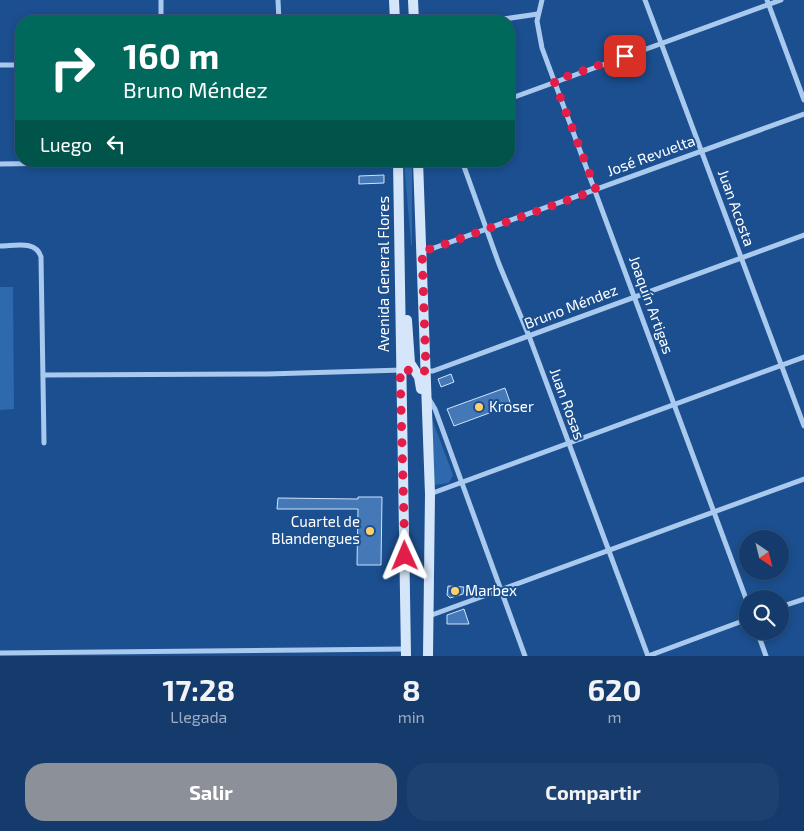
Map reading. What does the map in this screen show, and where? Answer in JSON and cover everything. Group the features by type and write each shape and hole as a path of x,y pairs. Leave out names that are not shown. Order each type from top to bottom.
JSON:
{"main road":[{"path":"394,0 394,15"},
{"path":"413,0 414,15"},
{"name":"Avenida General Flores","path":"398,167 400,370 405,483 406,653"},
{"path":"418,167 430,494 428,656"},
{"path":"400,295 406,311 408,354 419,377 422,408 428,420"}],"street":[{"path":"161,0 161,15"},
{"path":"278,0 279,15"},
{"name":"Joaquín Artigas","path":"542,0 538,14 539,38 743,590"},
{"name":"Juan Acosta","path":"645,0 804,426"},
{"path":"515,97 768,2 781,0"},
{"path":"768,2 804,100"},
{"path":"515,17 538,14"},
{"path":"0,65 15,65"},
{"name":"José Revuelta","path":"422,251 804,114"},
{"path":"0,164 15,164"},
{"name":"Juan Rosas","path":"464,167 648,656"},
{"name":"Bruno Méndez","path":"44,375 426,371 529,336 804,235"},
{"path":"0,246 32,246 39,251 41,257 44,443"},
{"path":"430,494 804,357"},
{"path":"427,396 435,409 525,656"},
{"path":"428,617 501,592 804,479"},
{"path":"789,604 804,599"},
{"path":"648,656 739,622"},
{"path":"760,640 766,656"},
{"path":"0,653 406,653"}],"shaded area":[{"path":"405,167 412,167 411,244"},
{"path":"0,287 13,287 14,409 0,410"},
{"path":"432,419 453,475 449,483 434,485"}],"building":[{"path":"384,175 384,183 359,184 359,176"},
{"path":"451,374 454,382 441,387 438,379"},
{"name":"Kroser","path":"505,388 511,405 454,426 447,409"},
{"name":"Cuartel de Blandengues","path":"358,497 382,497 381,565 357,565 358,509 277,509 278,498 358,499"},
{"name":"Marbex","path":"448,586 464,587 463,594 450,598 447,595"},
{"path":"464,609 469,624 447,624 447,615"}],"place":[{"name":"Kroser","path":"479,407"},
{"name":"Cuartel de Blandengues","path":"370,531"},
{"name":"Marbex","path":"455,591"}],"route":[{"path":"405,556 405,483 400,370 426,371 422,251 596,190 554,81 625,56"}]}
